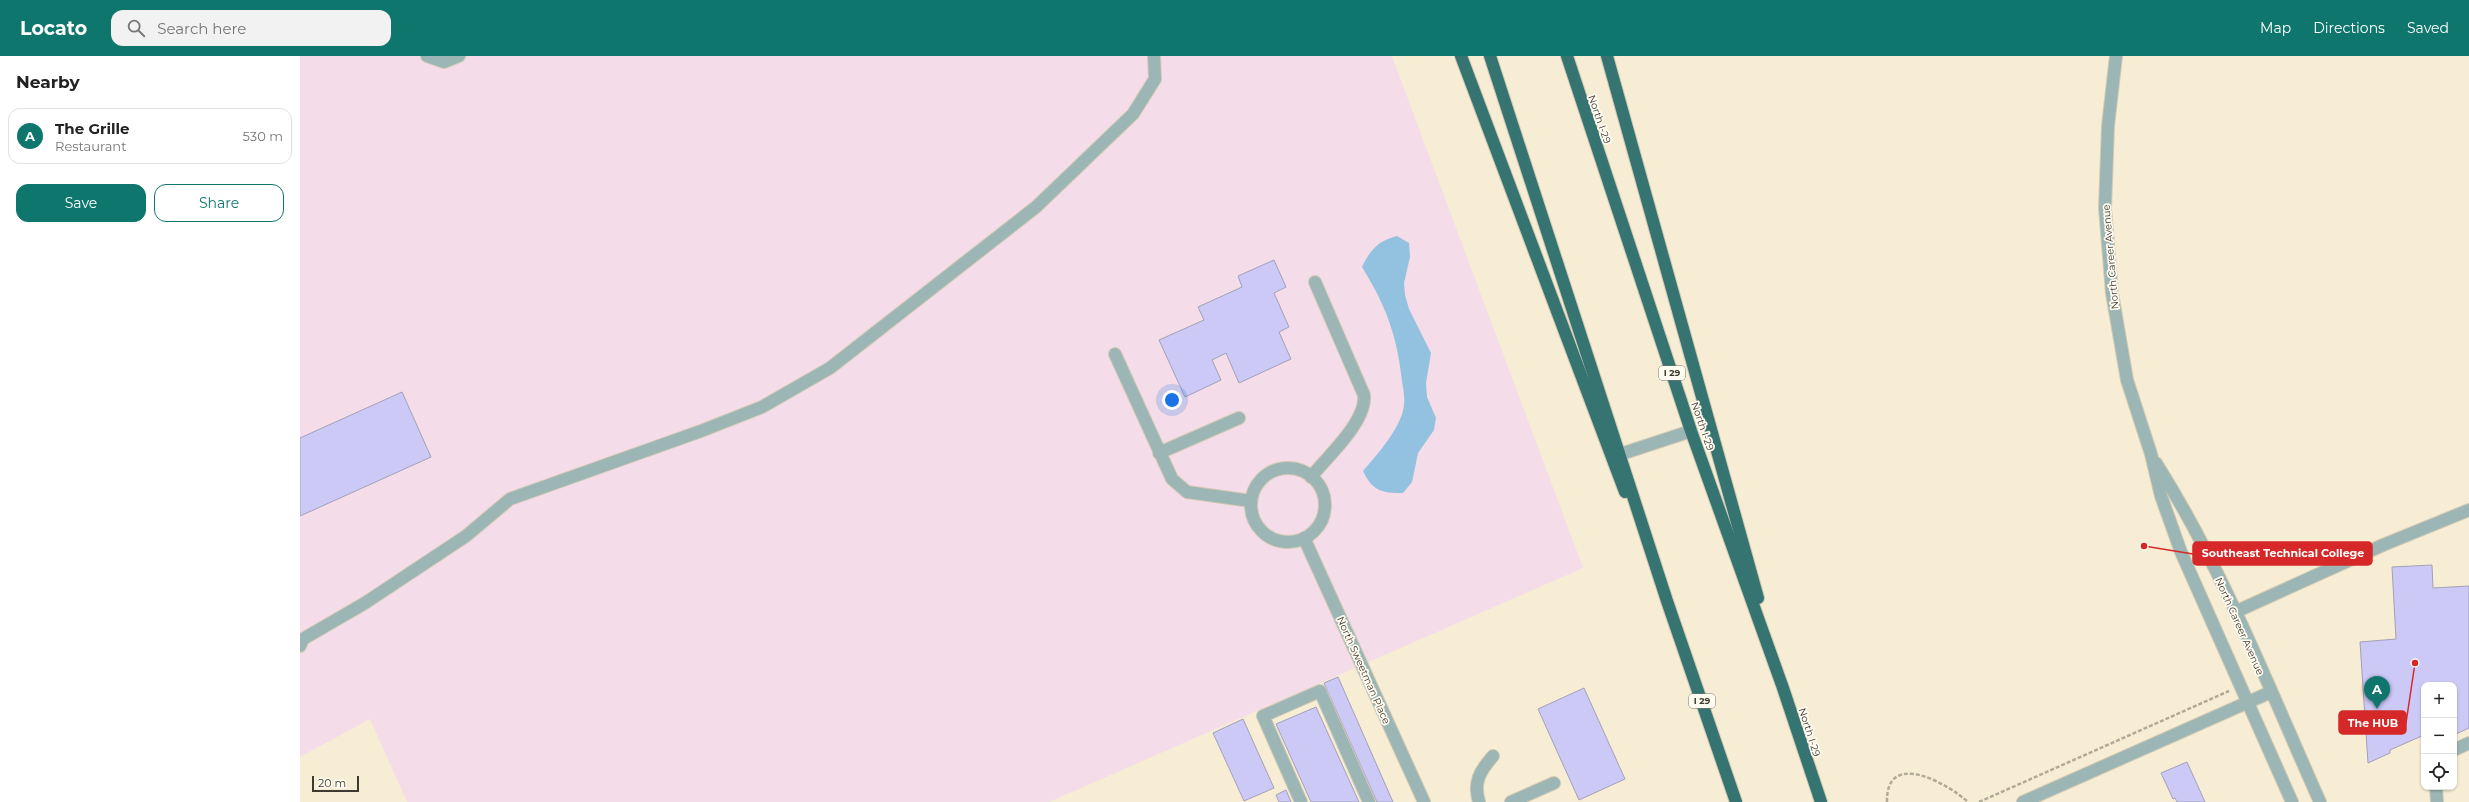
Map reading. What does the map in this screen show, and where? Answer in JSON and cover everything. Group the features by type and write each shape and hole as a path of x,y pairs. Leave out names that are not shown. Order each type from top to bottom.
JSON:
{"highway":[{"path":"1461,56 1579,372 1667,601"},
{"name":"I 29","path":"1490,56 1621,454 1667,601 1736,802"},
{"name":"North I-29","path":"1567,56 1691,431 1783,688 1821,802"},
{"path":"1607,56 1783,688"}],"street":[{"path":"427,56 444,62 459,56"},
{"path":"300,646 303,639 365,603 466,536 510,499 762,407 830,368 1036,207 1133,114 1155,79 1154,56"},
{"name":"North Career Avenue","path":"2116,56 2105,167 2108,257 2114,308 2127,380 2150,454 2160,496 2181,552 2242,686 2292,802"},
{"path":"1311,476 1360,417 1365,401 1364,395 1315,282"},
{"path":"1115,354 1172,479 1187,492 1251,501"},
{"path":"1160,453 1239,418"},
{"path":"1621,454 1691,431"},
{"name":"North Career Avenue","path":"2150,454 2173,490 2202,543 2235,612 2320,802"},
{"path":"1289,468 1301,470 1311,476 1319,486 1324,497 1324,509 1321,521 1314,531 1304,538 1292,542 1280,541 1269,537 1260,529 1253,519 1251,501 1257,484 1266,475 1277,470 1289,468"},
{"path":"2235,612 2383,546 2469,510"},
{"name":"North Sweetman Place","path":"1304,538 1424,802"},
{"path":"1301,802 1263,716 1320,691 1369,802"},
{"path":"2023,802 2271,692"},
{"path":"2457,749 2469,743"},
{"path":"1479,802 1476,784 1480,772 1493,756"},
{"path":"1512,802 1554,783"},
{"path":"2436,790 2437,802"}],"path":[{"path":"1979,802 2242,686"},
{"path":"1887,802 1889,786 1896,777 1905,772 1915,773 1927,778 1955,792 1968,802"}],"shaded area":[{"path":"300,56 1392,56 1583,568 1049,802 407,802 370,719 300,757"}],"water":[{"path":"1397,236 1409,243 1410,257 1404,283 1405,295 1409,309 1431,353 1426,383 1427,397 1436,418 1434,430 1418,453 1412,482 1403,493 1378,490 1370,483 1363,471 1382,449 1394,431 1399,422 1404,405 1400,364 1389,321 1378,295 1362,267 1375,247 1390,238"}],"building":[{"path":"1274,260 1286,287 1274,293 1289,327 1279,332 1291,359 1239,383 1226,353 1212,360 1221,380 1185,397 1159,340 1204,320 1198,307 1242,287 1238,276"},
{"path":"402,392 431,457 300,516 300,438"},
{"path":"2432,565 2433,588 2469,586 2469,728 2457,734 2457,682 2421,682 2421,736 2390,750 2390,753 2368,763 2360,642 2396,639 2392,567"},
{"path":"1338,677 1393,802 1377,802 1324,683"},
{"path":"1584,688 1625,779 1579,800 1538,709"},
{"path":"1316,707 1359,802 1311,802 1276,724"},
{"path":"1243,719 1274,788 1244,801 1213,733"},
{"path":"2187,762 2205,802 2177,802 2175,798 2173,799 2161,773"},
{"path":"1286,790 1291,802 1279,802 1276,795"}],"place":[{"name":"Southeast Technical College","path":"2144,546"},
{"name":"The HUB","path":"2415,663"},
{"name":"The Grille","path":"2377,709"}]}
